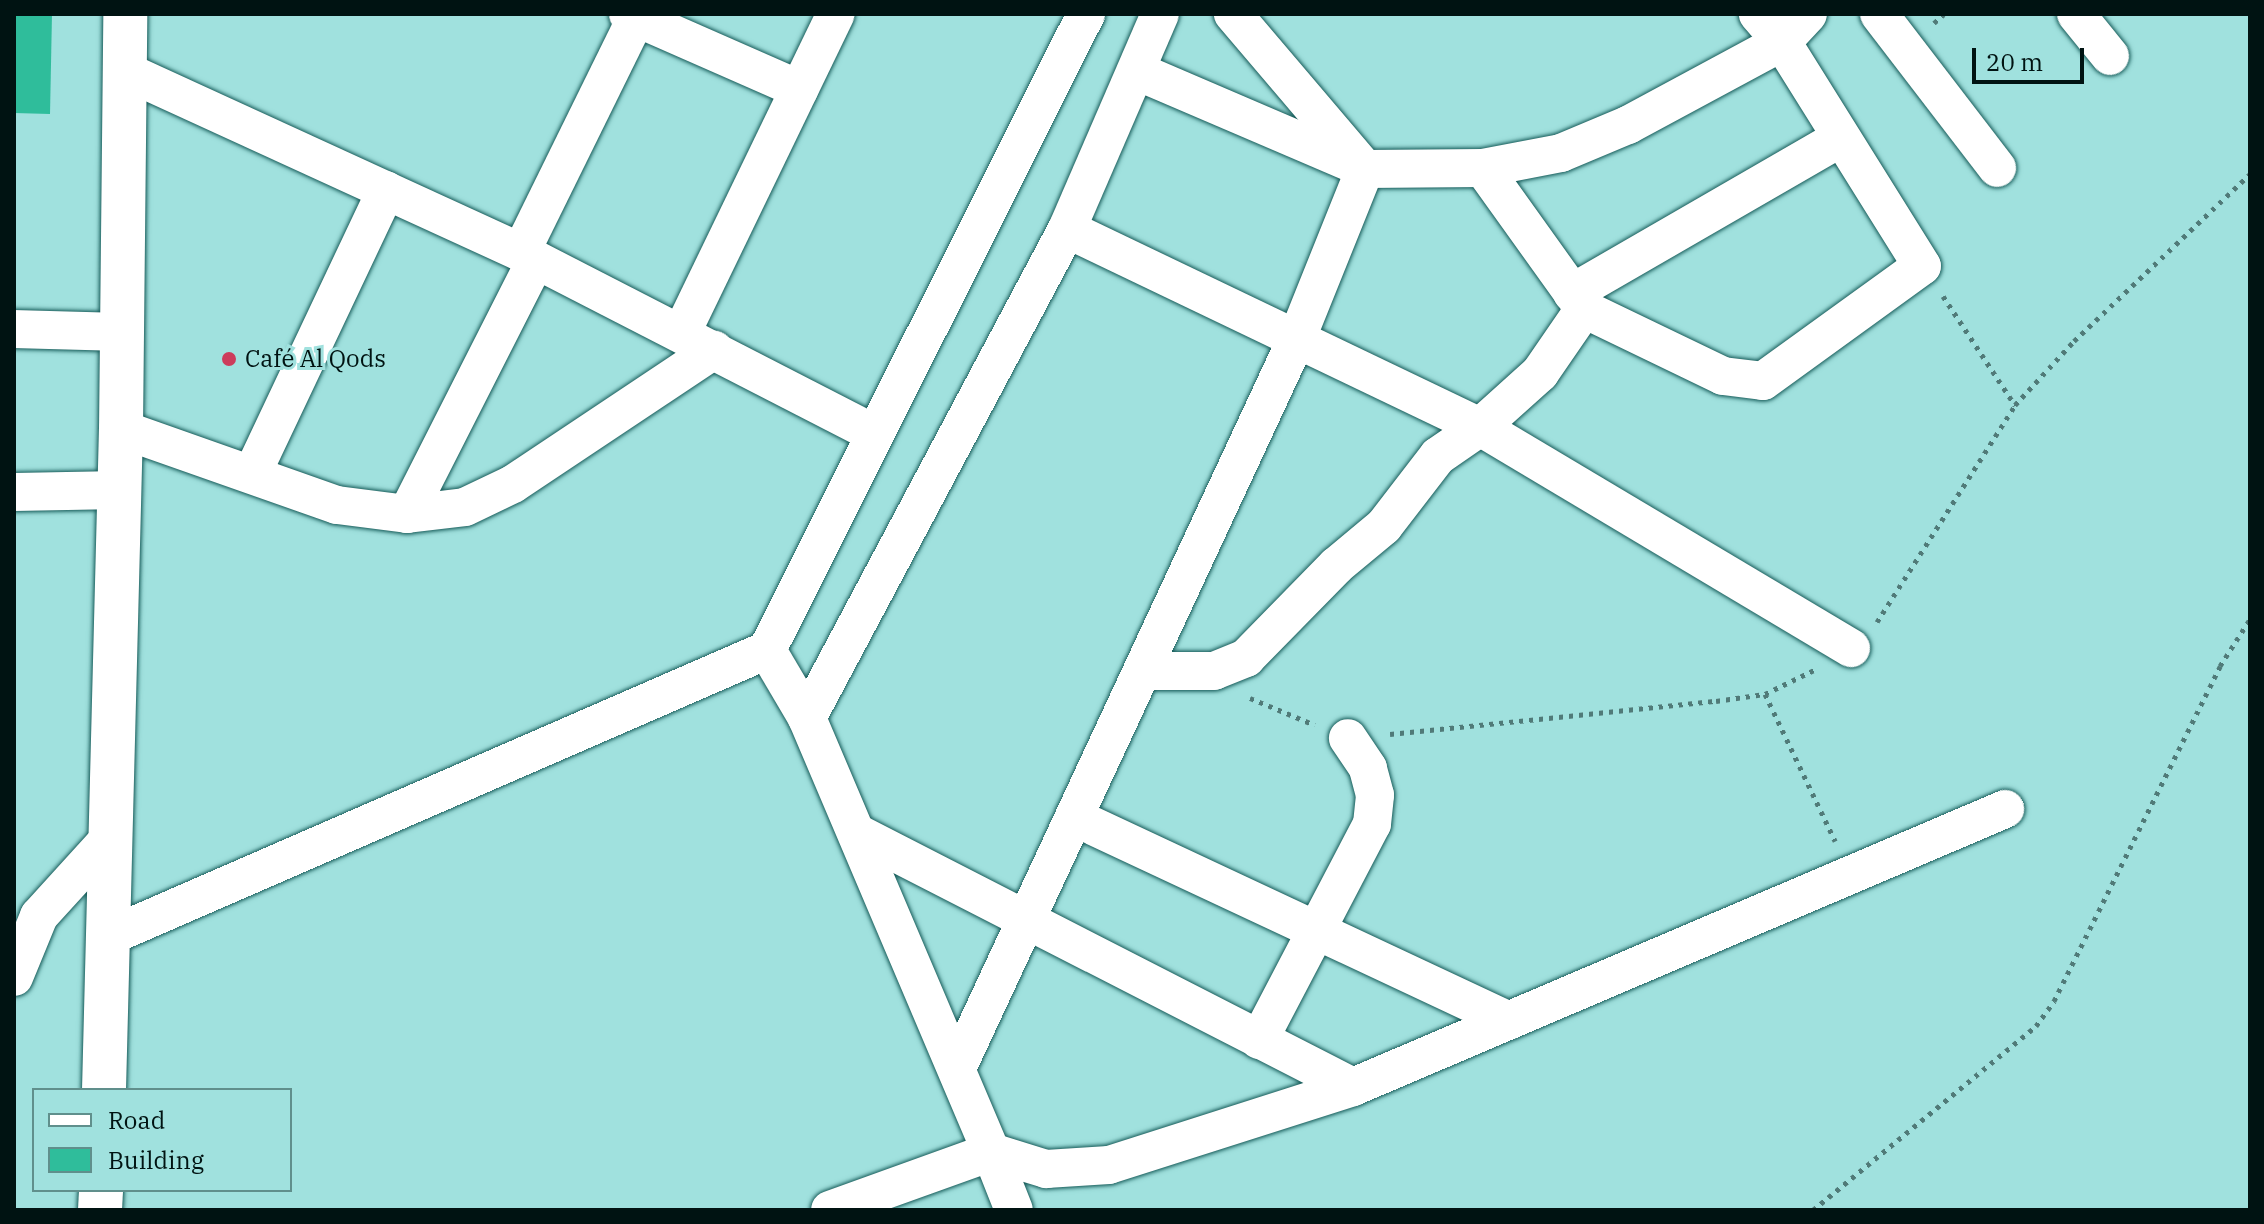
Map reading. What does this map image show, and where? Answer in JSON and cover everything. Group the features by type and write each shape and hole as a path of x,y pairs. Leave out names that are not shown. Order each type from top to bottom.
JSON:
{"main road":[{"path":"104,1088 120,490 125,14"}],"street":[{"path":"121,429 337,505 407,514 465,507 513,484 698,341 799,89 836,14"},
{"path":"110,936 767,650 1086,14"},
{"path":"807,718 1067,229 1139,72 1160,14"},
{"path":"1233,14 1365,169"},
{"path":"1139,72 1365,169 1483,168 1561,153 1628,125 1770,28 1808,14"},
{"path":"1879,14 1997,168"},
{"path":"2076,14 2110,56"},
{"path":"407,514 528,256 634,15 799,89"},
{"path":"1483,168 1578,301 1723,376 1763,381 1922,266 1770,28"},
{"path":"125,71 528,256 875,434"},
{"path":"1144,671 1214,671 1246,658 1336,566 1384,526 1438,456 1480,427 1540,373 1578,301 1841,138"},
{"path":"958,1066 1023,920 1144,671 1297,338 1365,169"},
{"path":"252,474 386,190"},
{"path":"1067,229 1480,427 1851,648"},
{"path":"14,329 121,332"},
{"path":"14,492 120,490"},
{"path":"767,650 807,718 958,1066 1014,1210"},
{"path":"1259,1040 1372,824 1375,795 1368,768 1348,738"},
{"path":"830,1210 991,1152 1046,1169 1109,1165 1353,1087 2005,809"},
{"path":"1074,817 1509,1021"},
{"path":"857,833 1353,1087"},
{"path":"14,977 39,916 111,837"}],"path":[{"path":"1922,266 2015,405"},
{"path":"1813,1210 2036,1026 2054,1001 2220,666 2250,619"},
{"path":"1765,694 1851,875"}],"building":[{"path":"14,14 52,14 50,114 14,113"}],"place":[{"name":"Café Al Qods","path":"229,359"}]}
